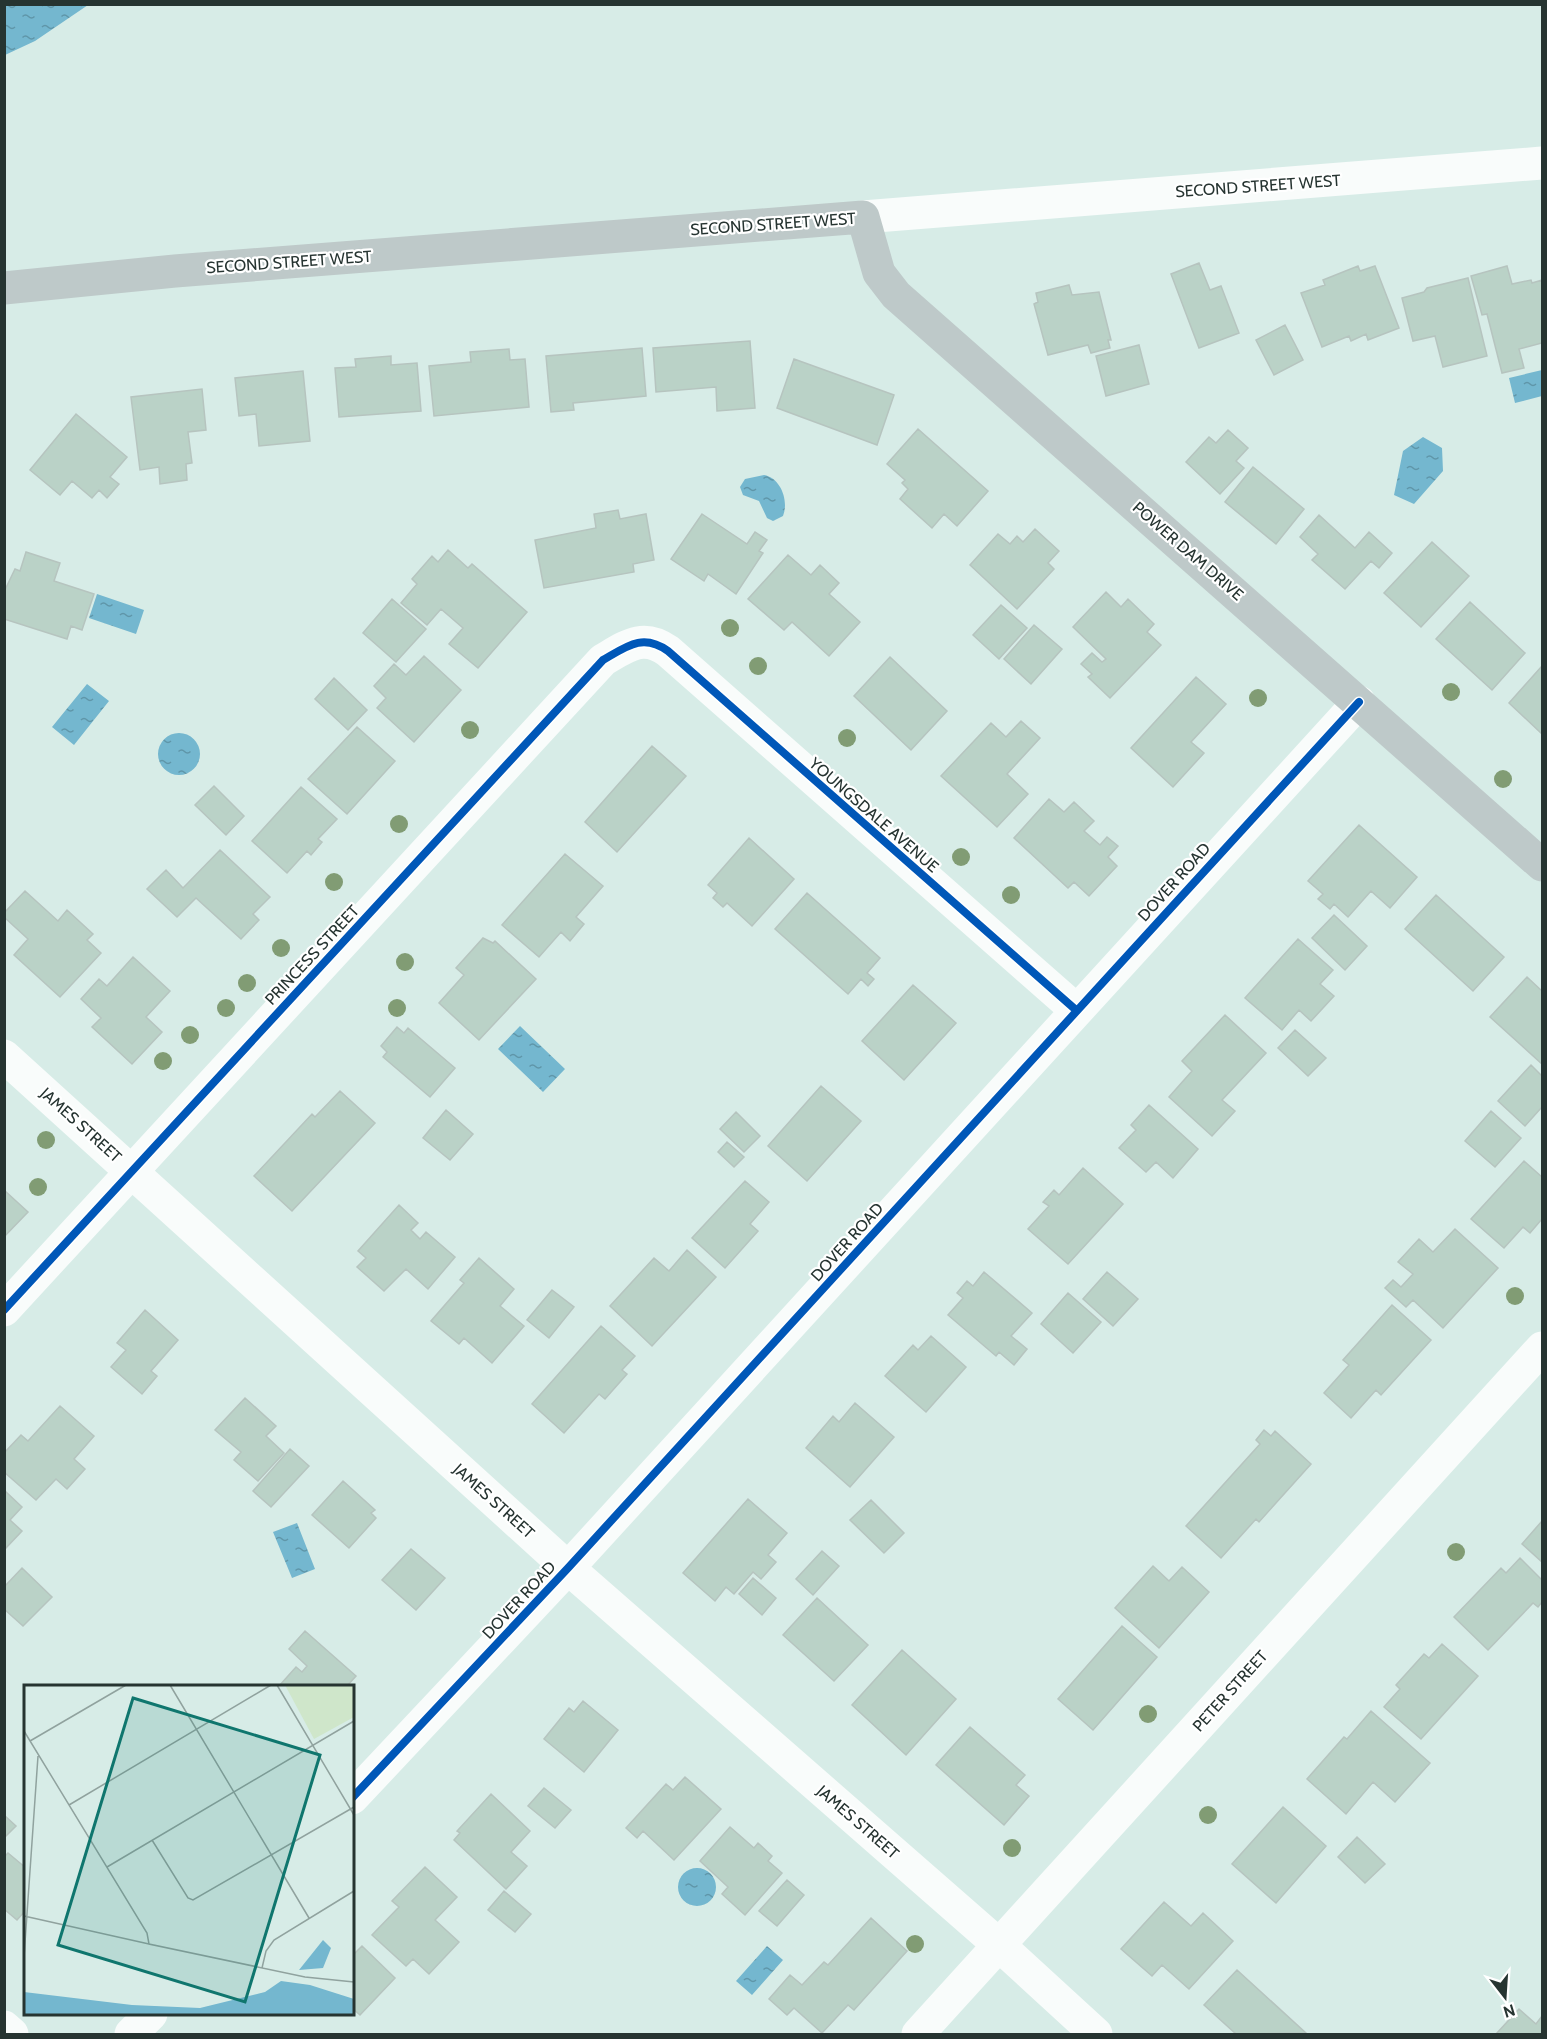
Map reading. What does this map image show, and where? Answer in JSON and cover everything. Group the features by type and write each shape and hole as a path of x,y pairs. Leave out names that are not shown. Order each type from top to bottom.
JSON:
{"main road":[{"name":"SECOND STREET WEST","path":"4,288 144,274 863,218"},
{"name":"POWER DAM DRIVE","path":"863,218 879,273 896,295 1542,865"}],"street":[{"name":"SECOND STREET WEST","path":"863,218 1542,163"},
{"name":"YOUNGSDALE AVENUE","path":"655,641 1076,1010"},
{"name":"PRINCESS STREET","path":"4,1310 130,1170 603,660 639,642 655,641"},
{"name":"DOVER ROAD","path":"354,1796 568,1568 1359,702"},
{"name":"JAMES STREET","path":"4,1056 568,1568 999,1945 1096,2034"},
{"name":"PETER STREET","path":"918,2034 1542,1348"},
{"path":"131,2034 149,2015"},
{"path":"4,2027 12,2034"}],"water":[{"path":"4,5 88,5 35,41 5,55"},
{"path":"1542,370 1542,396 1515,403 1509,378"},
{"path":"1423,437 1442,448 1443,471 1414,504 1394,495 1403,451"},
{"path":"764,475 779,485 784,497 783,516 773,521 767,518 759,501 743,495 740,487 745,479"},
{"path":"97,594 144,610 136,634 89,618"},
{"path":"87,684 109,701 74,745 52,727"},
{"path":"179,733 187,734 194,739 199,746 199,762 194,769 187,774 179,775 171,774 164,769 159,762 158,754 159,746 164,739 171,734"},
{"path":"520,1026 565,1069 543,1092 498,1049"},
{"path":"297,1523 315,1569 292,1578 273,1532"},
{"path":"697,1868 711,1873 716,1887 711,1901 697,1906 683,1901 678,1887 683,1873"},
{"path":"767,1946 783,1960 752,1995 736,1981"}],"building":[{"path":"1199,263 1210,290 1221,286 1239,333 1199,348 1171,274"},
{"path":"1358,266 1360,271 1375,266 1399,328 1368,340 1366,334 1351,341 1349,336 1322,347 1301,293 1325,285 1323,280"},
{"path":"1507,266 1512,284 1542,280 1542,343 1519,349 1524,368 1502,373 1487,314 1482,315 1471,276"},
{"path":"1468,278 1487,356 1443,367 1435,336 1413,341 1402,298 1424,292 1427,288"},
{"path":"1069,285 1072,295 1099,292 1111,340 1108,340 1110,348 1091,353 1088,345 1048,355 1034,304 1038,302 1036,293"},
{"path":"1285,325 1303,360 1274,375 1256,340"},
{"path":"750,341 755,408 717,411 716,387 656,392 653,348"},
{"path":"1139,345 1149,384 1106,396 1096,356"},
{"path":"642,348 646,396 573,403 574,410 551,412 546,356"},
{"path":"509,349 510,360 525,359 529,407 434,416 429,366 471,362 470,352"},
{"path":"391,356 391,365 417,363 421,411 339,417 335,368 356,367 355,359"},
{"path":"794,359 894,395 877,445 777,408"},
{"path":"303,371 310,441 259,446 256,414 239,416 235,378"},
{"path":"202,389 206,430 188,432 192,463 186,464 187,480 160,484 159,467 140,470 131,397"},
{"path":"76,414 127,457 110,477 119,484 107,498 99,490 92,498 72,481 60,495 30,470"},
{"path":"918,429 988,491 957,526 944,514 932,528 900,499 908,489 902,483 905,480 887,464"},
{"path":"1228,430 1248,448 1236,461 1244,468 1220,494 1186,462 1209,437 1216,443"},
{"path":"1253,467 1304,509 1276,544 1225,502"},
{"path":"618,510 620,519 646,514 654,560 633,564 634,572 544,588 535,540 596,528 594,514"},
{"path":"702,514 747,544 755,532 767,540 759,551 763,553 736,594 708,574 704,581 671,559"},
{"path":"1319,515 1355,548 1369,532 1392,553 1379,568 1371,561 1345,589 1312,560 1318,554 1300,537"},
{"path":"1035,529 1059,551 1048,563 1054,569 1017,609 970,565 998,534 1010,544 1017,536 1023,542"},
{"path":"1432,542 1469,576 1421,627 1384,593"},
{"path":"448,550 468,568 472,564 527,612 478,668 449,644 463,628 441,609 427,625 401,603 417,584 412,579 432,556 438,562"},
{"path":"26,552 60,563 54,581 94,594 82,630 71,626 67,639 4,619 4,592 15,569 20,571"},
{"path":"788,555 811,575 820,565 839,583 829,594 860,622 829,656 792,622 784,630 748,599"},
{"path":"1106,592 1121,607 1128,599 1154,624 1147,632 1161,645 1110,698 1088,677 1092,674 1081,664 1092,653 1102,662 1106,659 1073,627"},
{"path":"392,599 426,629 396,662 363,633"},
{"path":"1470,602 1525,653 1492,690 1436,639"},
{"path":"1001,605 1027,628 999,659 973,635"},
{"path":"1034,625 1062,649 1031,684 1004,659"},
{"path":"424,656 461,690 414,742 377,708 386,698 374,686 394,664 406,675"},
{"path":"890,657 947,711 911,750 854,696"},
{"path":"1542,666 1542,734 1509,703"},
{"path":"1196,677 1226,704 1191,742 1204,753 1173,787 1131,748"},
{"path":"334,678 367,710 348,730 315,699"},
{"path":"1021,721 1040,738 1007,774 1028,794 997,827 941,776 991,723 1006,737"},
{"path":"357,727 395,761 347,814 308,779"},
{"path":"652,746 686,776 617,852 585,822"},
{"path":"214,786 244,816 226,835 195,805"},
{"path":"301,787 337,819 318,839 322,842 311,855 307,851 287,873 252,841"},
{"path":"1049,799 1064,812 1074,802 1094,821 1084,831 1100,845 1107,837 1118,846 1108,857 1117,866 1089,896 1074,882 1068,888 1014,838"},
{"path":"1359,825 1417,877 1390,908 1371,891 1348,917 1334,904 1330,909 1318,899 1323,894 1308,881"},
{"path":"749,838 794,879 752,926 727,903 723,907 713,898 717,893 708,885"},
{"path":"220,850 270,897 253,914 259,920 241,939 196,898 177,917 147,889 166,870 183,888"},
{"path":"565,854 603,886 576,917 584,924 570,941 561,932 539,957 502,925"},
{"path":"25,891 58,921 67,910 93,934 87,940 101,953 60,997 14,955 28,939 4,917 4,913"},
{"path":"807,893 880,958 867,973 874,979 868,986 861,979 848,994 775,929"},
{"path":"1436,895 1504,957 1473,991 1405,929"},
{"path":"1334,915 1367,946 1345,970 1312,938"},
{"path":"483,938 493,943 495,941 536,979 479,1040 439,1003 464,975 456,968"},
{"path":"1298,939 1333,970 1320,984 1334,996 1311,1021 1299,1010 1282,1030 1245,998"},
{"path":"133,957 170,991 146,1017 162,1032 132,1064 92,1027 101,1018 81,999 99,979 107,986"},
{"path":"1527,977 1542,991 1542,1064 1490,1017"},
{"path":"913,985 956,1023 904,1080 862,1041"},
{"path":"1225,1015 1266,1053 1222,1100 1235,1111 1212,1136 1169,1097 1192,1071 1182,1061"},
{"path":"397,1027 404,1033 408,1028 455,1068 430,1097 383,1057 387,1052 381,1046"},
{"path":"1295,1030 1326,1058 1308,1076 1278,1048"},
{"path":"1531,1065 1542,1076 1542,1107 1525,1126 1498,1101"},
{"path":"821,1086 861,1121 807,1181 768,1146"},
{"path":"340,1091 375,1123 292,1211 254,1176 312,1114 315,1117"},
{"path":"1149,1105 1198,1149 1173,1178 1156,1162 1146,1172 1119,1148 1136,1130 1131,1125"},
{"path":"446,1110 473,1134 450,1160 423,1138"},
{"path":"1491,1111 1521,1138 1495,1167 1465,1141"},
{"path":"736,1112 760,1136 744,1152 720,1129"},
{"path":"727,1142 744,1157 734,1167 718,1152"},
{"path":"1524,1161 1542,1177 1542,1219 1530,1233 1523,1227 1504,1248 1471,1219"},
{"path":"1083,1168 1123,1204 1068,1264 1028,1229 1049,1206 1043,1202 1054,1190 1059,1195"},
{"path":"745,1181 769,1202 750,1224 758,1231 725,1268 692,1238"},
{"path":"4,1190 28,1212 4,1237"},
{"path":"399,1205 418,1223 411,1230 420,1239 426,1232 455,1257 428,1289 406,1269 384,1291 357,1267 366,1258 358,1251"},
{"path":"1455,1229 1498,1268 1443,1328 1413,1300 1406,1307 1385,1288 1393,1280 1401,1287 1413,1274 1398,1262 1419,1239 1433,1252"},
{"path":"687,1250 716,1277 652,1346 610,1306 654,1258 669,1271"},
{"path":"479,1258 514,1289 500,1306 524,1326 492,1363 464,1338 459,1344 431,1321 464,1283 460,1280"},
{"path":"984,1272 1032,1313 1011,1336 1027,1349 1014,1365 999,1352 996,1356 948,1315 963,1298 957,1293 967,1281 973,1286"},
{"path":"1107,1272 1138,1299 1113,1326 1083,1299"},
{"path":"552,1290 574,1307 549,1338 527,1320"},
{"path":"1068,1293 1101,1322 1073,1353 1041,1324"},
{"path":"1392,1305 1431,1340 1381,1395 1376,1390 1351,1418 1324,1393 1349,1365 1343,1360"},
{"path":"145,1310 178,1340 151,1371 157,1376 142,1394 111,1367 126,1350 117,1343"},
{"path":"601,1326 635,1356 622,1370 627,1374 605,1399 599,1394 564,1433 532,1404"},
{"path":"931,1336 966,1367 926,1412 885,1376 913,1345 918,1350"},
{"path":"245,1398 276,1426 266,1436 284,1453 258,1481 234,1460 241,1452 215,1430"},
{"path":"855,1403 894,1437 850,1487 806,1448 833,1416 839,1422"},
{"path":"60,1406 94,1436 74,1459 85,1469 67,1489 56,1479 36,1500 4,1472 4,1453 21,1435 28,1441"},
{"path":"1264,1430 1271,1436 1275,1431 1311,1464 1259,1522 1256,1519 1221,1558 1186,1526 1260,1444 1256,1440"},
{"path":"290,1449 309,1466 271,1507 253,1491"},
{"path":"343,1481 375,1510 371,1513 376,1518 349,1548 312,1515"},
{"path":"4,1490 22,1507 10,1520 22,1531 4,1550"},
{"path":"748,1499 787,1533 768,1555 776,1562 761,1579 753,1572 734,1594 726,1587 715,1601 683,1573"},
{"path":"871,1500 904,1533 884,1553 850,1520"},
{"path":"1542,1521 1542,1562 1522,1544"},
{"path":"411,1549 445,1578 416,1610 382,1580"},
{"path":"822,1551 839,1566 813,1595 796,1579"},
{"path":"1520,1558 1542,1580 1542,1602 1538,1607 1533,1603 1488,1650 1454,1617 1501,1568 1506,1573"},
{"path":"1153,1566 1169,1581 1182,1567 1209,1592 1159,1648 1115,1608"},
{"path":"22,1568 52,1597 23,1626 4,1609 4,1587"},
{"path":"753,1578 776,1598 762,1615 739,1594"},
{"path":"817,1598 868,1645 834,1681 783,1635"},
{"path":"1122,1626 1157,1657 1093,1730 1058,1699"},
{"path":"305,1631 356,1676 348,1685 280,1685 296,1667 302,1672 307,1666 289,1649"},
{"path":"1442,1644 1478,1676 1421,1739 1384,1707 1400,1689 1396,1685 1424,1654 1429,1658"},
{"path":"902,1650 956,1699 906,1755 852,1705"},
{"path":"583,1701 618,1730 584,1772 544,1739 569,1708 574,1712"},
{"path":"1371,1711 1430,1763 1395,1802 1373,1782 1346,1814 1307,1779 1344,1737 1347,1739"},
{"path":"970,1727 1025,1775 1016,1785 1029,1796 1004,1825 936,1765"},
{"path":"685,1777 721,1809 674,1860 643,1831 637,1838 626,1828 666,1784 673,1790"},
{"path":"544,1788 571,1810 555,1828 528,1806"},
{"path":"491,1794 530,1831 511,1852 527,1866 506,1889 454,1840 460,1833 457,1831"},
{"path":"1283,1807 1326,1846 1276,1903 1232,1864"},
{"path":"4,1815 16,1826 4,1838"},
{"path":"730,1827 754,1848 758,1843 772,1856 768,1861 782,1873 745,1915 722,1894 728,1887 700,1861"},
{"path":"1357,1837 1385,1864 1365,1883 1338,1857"},
{"path":"8,1853 24,1866 24,1912 17,1920 4,1909 4,1857"},
{"path":"425,1867 457,1897 435,1920 459,1942 429,1974 413,1959 406,1966 372,1935 399,1907 392,1901"},
{"path":"787,1880 804,1895 777,1926 759,1911"},
{"path":"504,1891 531,1914 515,1932 488,1910"},
{"path":"1164,1902 1191,1926 1203,1913 1233,1941 1189,1989 1162,1965 1152,1976 1121,1949"},
{"path":"871,1918 907,1951 854,2010 848,2005 822,2033 794,2008 787,2015 769,1999 790,1975 802,1985 824,1962 828,1965"},
{"path":"362,1946 395,1978 360,2015 354,2010 354,1954"},
{"path":"1237,1970 1306,2033 1236,2034 1204,2005"},
{"path":"1519,2009 1536,2024 1542,2016 1542,2034 1496,2034"}],"cycle path":[{"path":"4,1310 603,660 635,644 651,643 668,651 1076,1010"},
{"path":"354,1796 568,1568 1359,702"}]}
